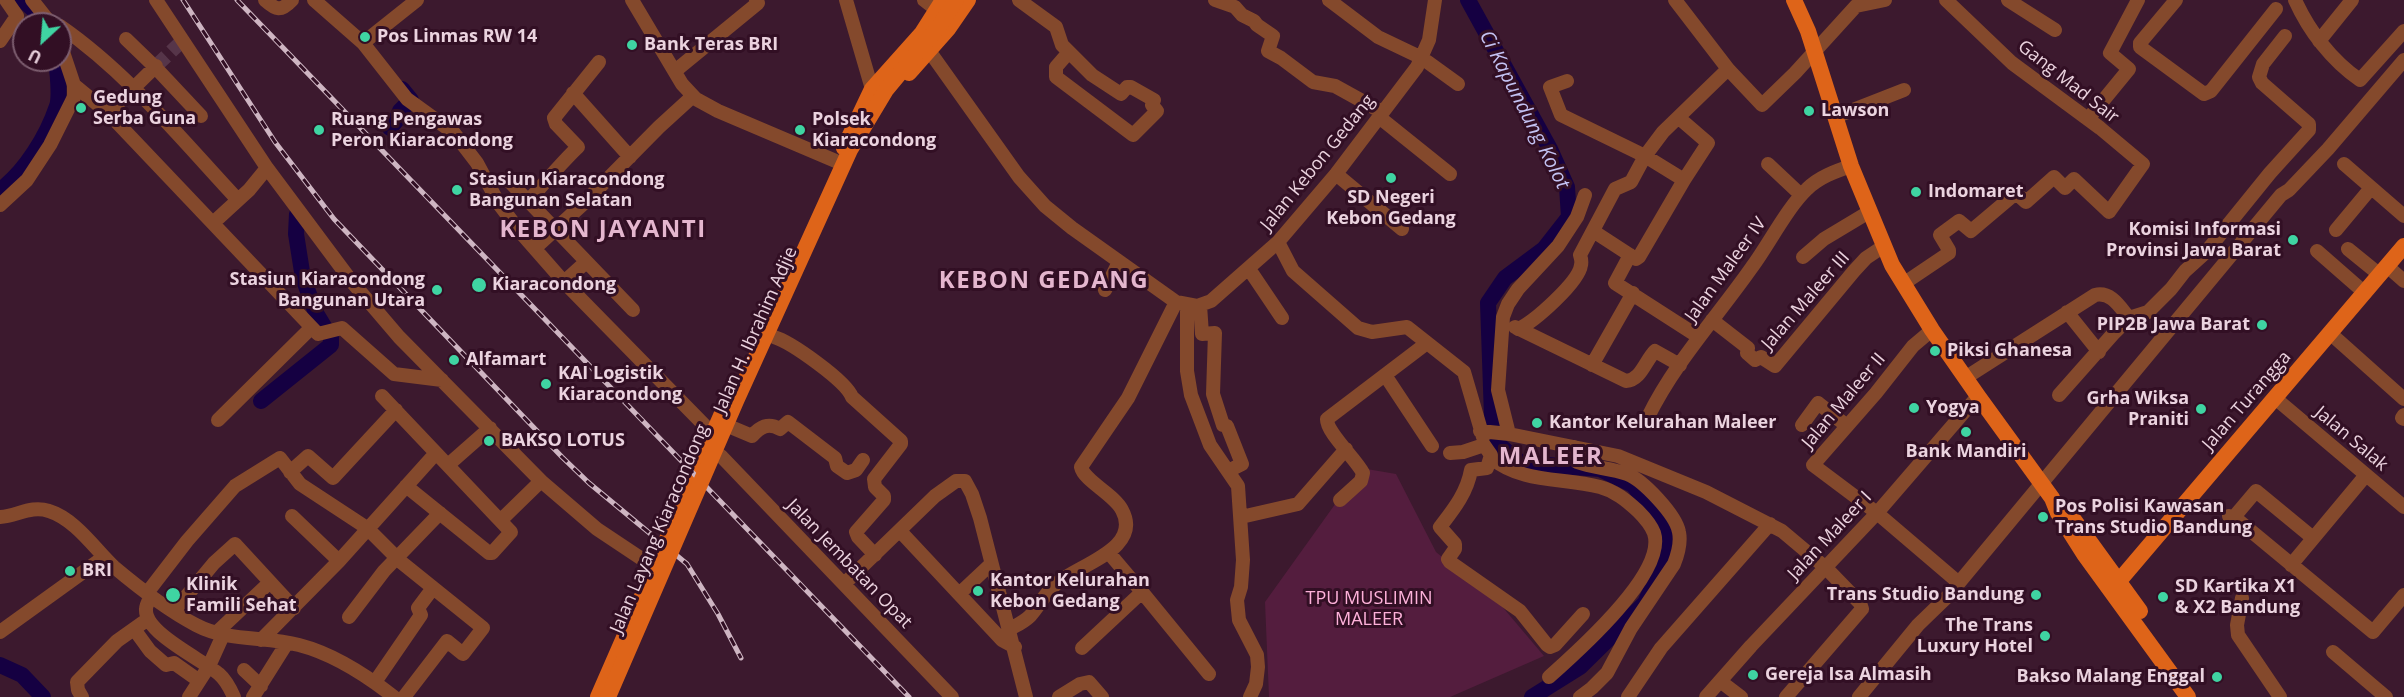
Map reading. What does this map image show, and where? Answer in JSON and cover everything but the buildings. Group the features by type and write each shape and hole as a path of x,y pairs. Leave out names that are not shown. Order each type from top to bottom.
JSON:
{"main road":[{"name":"Jalan Layang Kiaracondong","path":"609,692 736,401 850,150 886,90 940,25 956,0"},
{"name":"Jalan H. Ibrahim Adjie","path":"609,692 654,567 712,433 845,156 888,97 930,52 968,0"},
{"path":"1794,0 1814,50 1851,166 1869,212 1879,249 1977,396 2052,498 2073,517 2200,697"},
{"name":"Jalan H. Ibrahim Adjie","path":"609,692 686,538 774,337 873,88 922,33 935,3"},
{"path":"873,88 887,81 893,87 888,97"},
{"name":"Jalan Turangga","path":"2119,581 2404,246"},
{"path":"2052,498 2058,513 2078,544 2188,697"},
{"path":"670,531 686,538"}],"street":[{"path":"0,41 17,16 6,0"},
{"path":"32,0 43,12"},
{"path":"156,0 181,43 267,168 352,282 399,337 541,481 597,529 654,567"},
{"path":"265,0 273,8 280,9 292,0"},
{"path":"314,0 363,43 411,103 442,122 454,133 477,163 499,204 564,282 712,433"},
{"path":"363,43 417,0"},
{"path":"632,0 682,84 693,96 718,111 845,156"},
{"path":"675,71 758,3 756,0"},
{"path":"846,0 873,88"},
{"path":"1019,0 1056,27 1061,43 1104,84 1121,94 1127,87 1131,87 1154,100 1152,105 1157,111 1133,135 1056,77 1056,67 1069,52"},
{"path":"1215,0 1236,9 1273,36 1268,51 1313,82 1335,86 1381,114 1450,174"},
{"path":"1329,0 1378,37 1422,58 1458,84"},
{"name":"Jalan Kebon Gedang","path":"1188,305 1211,301 1249,269 1278,242 1336,174 1411,76 1422,58 1430,40 1435,0"},
{"path":"1675,0 1728,69 1762,105 1856,6 1885,0"},
{"name":"Gang Mad Sair","path":"1903,284 1949,253 1940,235 1959,221 1971,231 2016,193 2026,202 2054,177 2065,188 2074,179 2109,212 2142,164 2088,119 2012,63 1946,0"},
{"path":"2008,0 2055,30"},
{"path":"2129,69 2110,53 2138,0"},
{"path":"2175,0 2140,43 2140,47 2199,93 2207,94 2271,4 2293,0 2319,41 2362,80 2404,31"},
{"path":"2319,41 2352,0"},
{"path":"72,35 84,43 134,89 238,200"},
{"path":"2059,395 2129,318 2148,312 2185,271 2206,252 2270,173 2309,130 2309,124 2262,83 2259,77 2263,64 2284,36"},
{"path":"126,39 156,67 201,116"},
{"path":"2088,119 2143,50"},
{"path":"930,52 1019,177 1045,206 1119,262 1188,305 1202,334 1215,333 1213,394 1223,425 1227,426 1242,464 1228,471"},
{"path":"1859,697 1918,625 1959,583 2281,195 2289,190 2328,149 2404,60"},
{"path":"528,201 578,147 554,120 599,62"},
{"path":"108,113 156,67"},
{"path":"1518,329 1529,324 1570,283 1581,266 1580,255 1615,189 1631,182 1645,156 1663,132 1728,69"},
{"path":"0,205 27,180 50,145 74,97 74,85 70,72"},
{"path":"1568,81 1550,87 1561,115 1645,156 1684,180"},
{"path":"74,85 108,113 318,334 340,327 394,374 442,380"},
{"path":"1835,117 1904,90"},
{"path":"573,93 630,157"},
{"path":"535,248 693,96"},
{"path":"1593,231 1636,259 1639,257 1708,141 1679,118"},
{"path":"1768,164 1801,195"},
{"path":"2344,164 2404,216"},
{"name":"Jalan Maleer IV","path":"1648,417 1699,337 1751,269 1801,195 1822,178 1851,166"},
{"path":"213,223 256,183 257,178 267,168"},
{"path":"1336,174 1402,229"},
{"path":"507,179 633,310"},
{"path":"2336,230 2372,188"},
{"path":"1504,434 1498,390 1503,322 1508,304 1558,246 1576,217 1585,195"},
{"path":"1803,258 1824,239 1869,212"},
{"path":"1278,242 1293,271 1358,328 1372,332 1406,327 1464,372 1491,458 1514,472 1612,490 1641,514 1654,533 1654,552 1614,615 1549,677"},
{"name":"Jalan Maleer III","path":"1712,320 1748,348 1747,352 1755,360 1761,357 1775,366 1854,271 1879,249"},
{"path":"2348,249 2404,281"},
{"path":"2317,251 2365,293"},
{"path":"1630,255 1615,282 1699,337"},
{"path":"564,282 586,262"},
{"path":"1105,290 1119,262"},
{"path":"1249,269 1282,318"},
{"path":"1592,365 1633,293"},
{"path":"1965,378 2090,297 2101,293 2115,301 2129,318"},
{"path":"1188,305 1187,371 1191,395 1210,445 1238,486 1243,560 1241,587 1237,600 1239,620 1257,655 1258,667 1256,684 1250,697"},
{"path":"1010,628 1030,616 1055,584 1070,573 1109,553 1125,535 1127,527 1122,510 1083,473 1082,464 1188,305"},
{"path":"2067,312 2099,352"},
{"path":"1503,322 1626,381 1633,381 1638,377 1655,351 1680,365"},
{"path":"218,420 311,328"},
{"name":"Jalan Maleer II","path":"1932,330 1913,346 1813,465 1877,513 1959,583"},
{"path":"2331,334 2404,399"},
{"path":"774,337 793,345 825,370 901,441 874,479 875,488 885,498 856,532 875,555"},
{"path":"1340,500 1361,481 1363,476 1356,462 1327,424 1327,419 1427,343"},
{"path":"1385,375 1432,446"},
{"path":"382,396 511,532 490,554 406,486"},
{"name":"Jalan Maleer I","path":"1706,697 1877,513 1977,396"},
{"name":"Jalan Salak","path":"2275,398 2404,507"},
{"path":"1802,424 1818,403 1848,426"},
{"path":"290,472 308,456 333,478 396,410"},
{"path":"733,428 752,436 763,427 772,425 780,429 788,422 836,459 837,466 847,473 856,470 863,460"},
{"path":"448,465 490,428"},
{"path":"1450,453 1470,450 1483,436 1504,434 1618,456 1706,492 1782,531 1826,568 1860,603 1861,610 1786,697"},
{"path":"1574,447 1573,455 1577,462 1627,474 1640,481 1674,520 1679,533 1674,564 1631,628 1606,673 1580,697"},
{"path":"1241,517 1298,504 1346,449"},
{"path":"261,640 339,561 436,453"},
{"name":"Jalan Jembatan Opat","path":"721,456 952,697"},
{"path":"234,697 225,679 209,666 184,652 148,619 146,608 149,594 187,541 235,486 280,458 300,484 367,528 396,557 483,628 463,654 447,641 404,697"},
{"path":"1491,458 1485,470 1471,470 1467,486 1440,527 1455,544 1455,549 1448,559 1520,611 1550,647 1555,645 1583,614"},
{"path":"2291,565 2366,475"},
{"path":"844,584 935,496 954,482 963,480 968,486 980,518 1026,697"},
{"path":"501,520 541,481"},
{"path":"2313,538 2256,491 2231,516 2373,632 2404,595"},
{"path":"0,517 31,509 49,511 70,523 104,557 149,594 196,625 220,634 287,643 325,654 375,682 394,697"},
{"path":"349,617 396,557 440,513"},
{"path":"292,516 339,561"},
{"path":"1629,697 1661,648 1770,524"},
{"path":"900,531 1002,640 1015,647"},
{"path":"174,611 214,562 235,544 294,608"},
{"path":"1109,553 1209,674"},
{"path":"0,632 104,557"},
{"path":"959,594 991,564"},
{"path":"189,697 209,666 220,634 269,583"},
{"path":"375,682 421,615 418,608 433,588"},
{"path":"1082,648 1142,592"},
{"path":"2242,598 2237,625 2238,635 2280,697"},
{"path":"82,697 77,682 117,641 148,619"},
{"path":"134,629 150,651 166,665 176,664 198,680"},
{"path":"244,670 257,691 287,643"},
{"path":"2333,652 2386,697"},
{"path":"1720,681 1741,697"},
{"path":"1059,697 1080,684 1089,682 1102,697"},
{"path":"1048,697 1053,697"}],"green space":[{"name":"TPU MUSLIMIN MALEER","path":"1361,468 1396,474 1436,552 1500,604 1544,656 1450,697 1269,697 1265,602"}],"waterway":[{"path":"23,0 35,12"},
{"name":"Ci Kapundung Kolot","path":"1468,0 1550,149 1567,187 1569,217 1544,249 1505,278 1488,303 1492,416 1499,445 1521,463 1600,469 1633,485 1668,529 1666,558 1645,603 1580,667 1532,697"},
{"path":"0,190 18,174 26,163 53,117 58,97 57,72"},
{"path":"390,128 400,111 411,100 402,89"},
{"path":"261,401 331,345 331,338 316,313 303,278 296,234 297,214"},
{"path":"0,665 22,675 43,697"}],"tunnel":[{"path":"156,66 179,44"}],"railway":[{"path":"183,0 275,142 334,219 562,457 589,483 687,564 718,614 741,658"},
{"path":"237,0 909,697"}],"place":[{"name":"Pos Linmas RW 14","path":"365,37"},
{"name":"Bank Teras BRI","path":"632,45"},
{"name":"Gedung Serba Guna","path":"81,108"},
{"name":"Lawson","path":"1809,111"},
{"name":"Ruang Pengawas Peron Kiaracondong","path":"319,130"},
{"name":"Polsek Kiaracondong","path":"800,130"},
{"name":"SD Negeri Kebon Gedang","path":"1391,178"},
{"name":"Stasiun Kiaracondong Bangunan Selatan","path":"457,190"},
{"name":"Indomaret","path":"1916,192"},
{"name":"Komisi Informasi Provinsi Jawa Barat","path":"2293,240"},
{"name":"Kiaracondong","path":"479,285"},
{"name":"Stasiun Kiaracondong Bangunan Utara","path":"437,290"},
{"name":"PIP2B Jawa Barat","path":"2262,325"},
{"name":"Piksi Ghanesa","path":"1935,351"},
{"name":"Alfamart","path":"454,360"},
{"name":"KAI Logistik Kiaracondong","path":"546,384"},
{"name":"Yogya","path":"1914,408"},
{"name":"Grha Wiksa Praniti","path":"2201,409"},
{"name":"Kantor Kelurahan Maleer","path":"1537,423"},
{"name":"Bank Mandiri","path":"1966,432"},
{"name":"BAKSO LOTUS","path":"489,441"},
{"name":"Pos Polisi Kawasan Trans Studio Bandung","path":"2043,517"},
{"name":"BRI","path":"70,571"},
{"name":"Kantor Kelurahan Kebon Gedang","path":"978,591"},
{"name":"Klinik Famili Sehat","path":"173,595"},
{"name":"Trans Studio Bandung","path":"2036,595"},
{"name":"SD Kartika X1 & X2 Bandung","path":"2163,597"},
{"name":"The Trans Luxury Hotel","path":"2045,636"},
{"name":"Gereja Isa Almasih","path":"1753,675"},
{"name":"Bakso Malang Enggal","path":"2217,677"}],"district":[{"name":"KEBON JAYANTI","path":"603,230"},
{"name":"KEBON GEDANG","path":"1044,281"},
{"name":"MALEER","path":"1551,457"}]}
